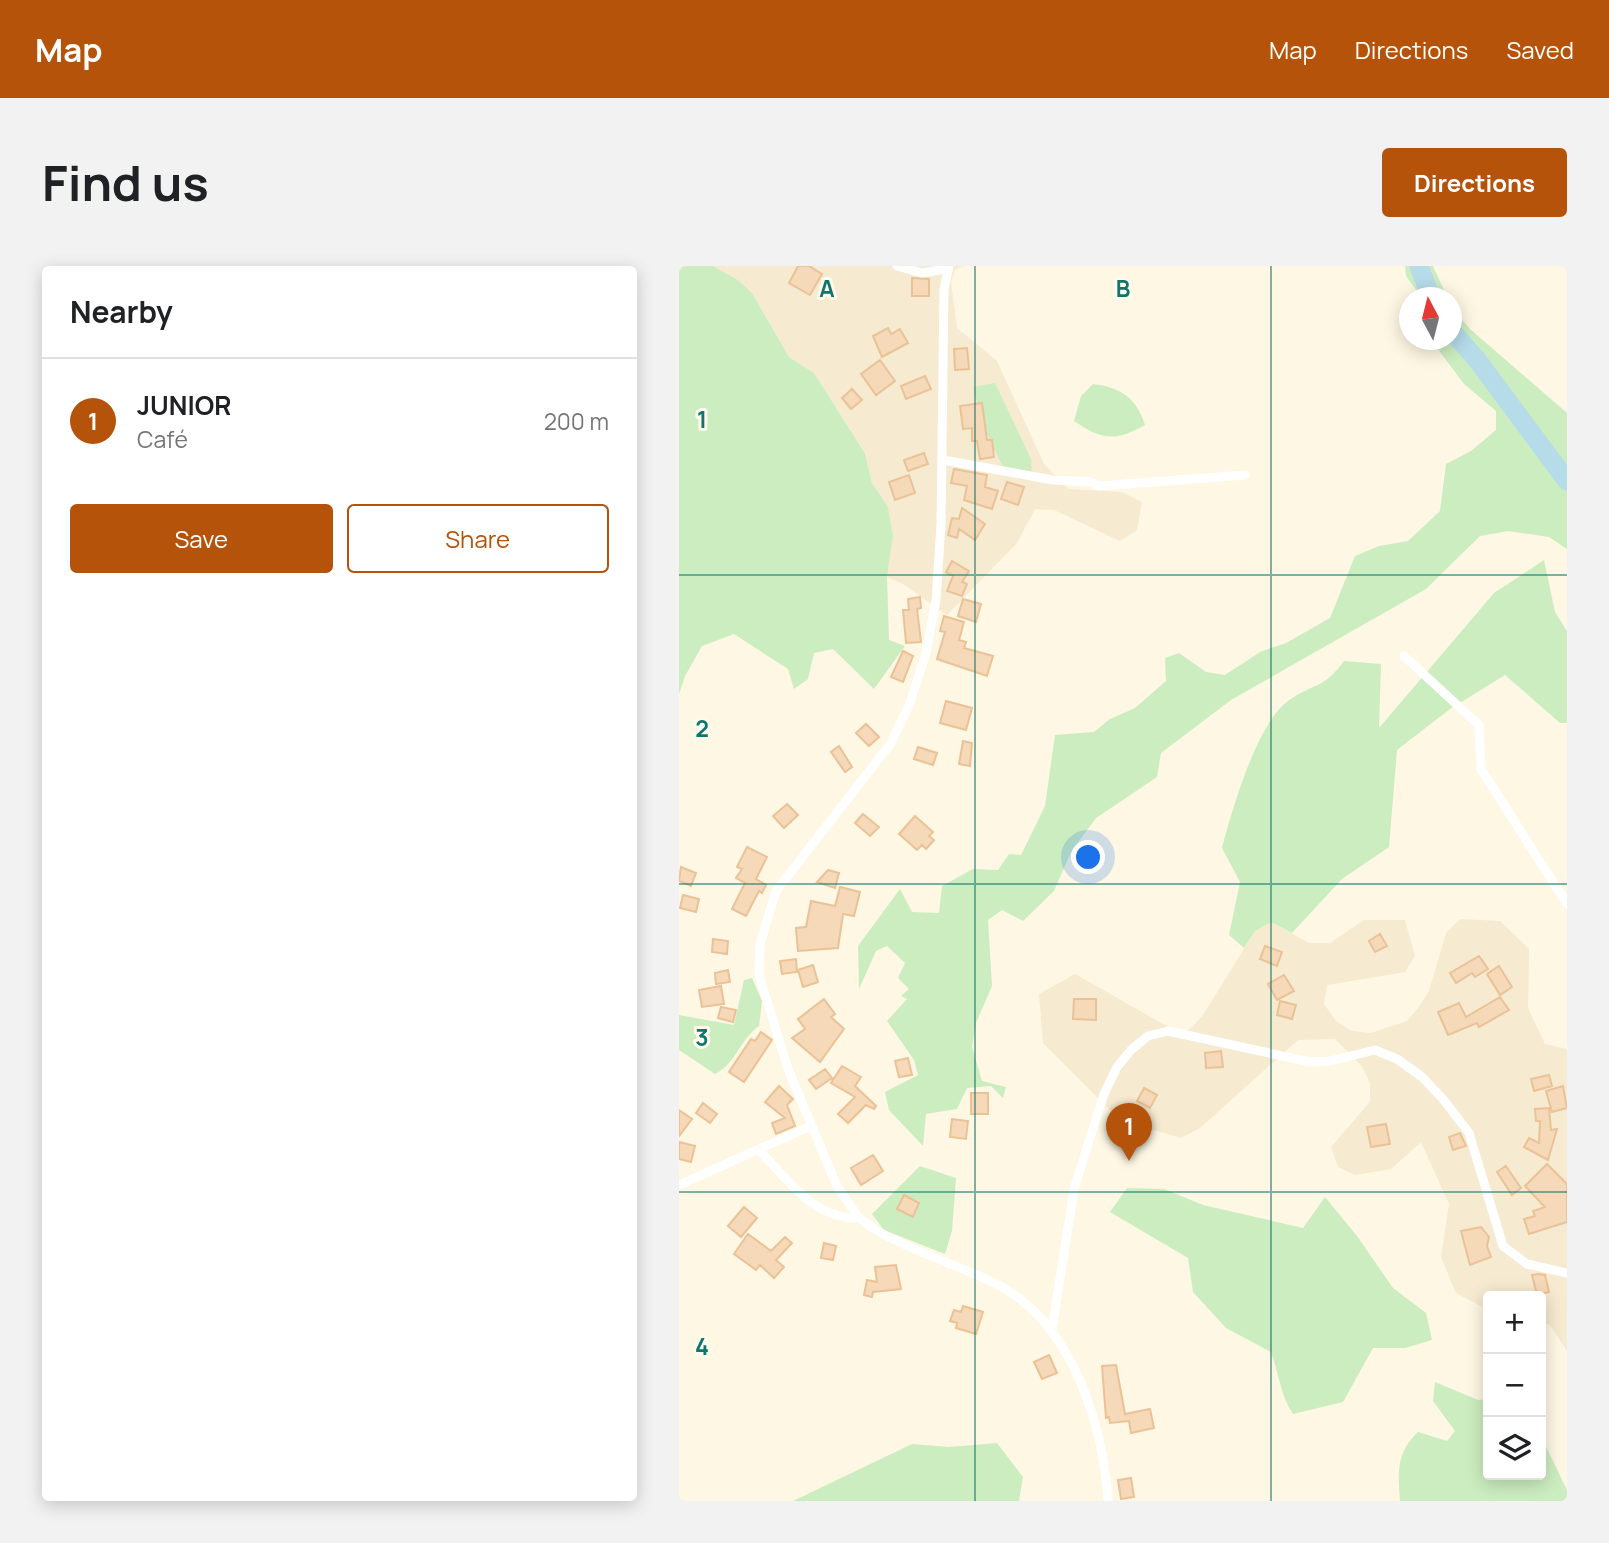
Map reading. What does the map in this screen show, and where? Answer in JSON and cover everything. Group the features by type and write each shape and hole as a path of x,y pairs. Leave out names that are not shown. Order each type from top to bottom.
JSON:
{"street":[{"path":"897,266 922,273 947,267 941,524 933,620 912,696 881,757 776,891 760,944 759,975 788,1069 837,1186 859,1217 891,1240 999,1286 1030,1306 1052,1330 1085,1398 1105,1472 1108,1501"},
{"path":"943,460 1053,480 1091,482 1099,485 1245,475"},
{"path":"1404,656 1479,725 1481,769 1567,904"},
{"path":"1052,1330 1071,1201 1104,1094 1117,1067 1139,1042 1168,1031 1310,1062 1330,1061 1374,1050 1397,1059 1443,1099 1469,1133 1503,1246 1527,1264 1567,1273"},
{"path":"679,1185 704,1171 760,1151 811,1126"},
{"path":"760,1151 814,1206 834,1216 859,1217"}],"shaded area":[{"path":"713,266 963,266 955,270 951,282 957,328 997,361 1044,464 1069,489 1122,492 1142,502 1137,530 1120,541 1054,510 1035,509 1017,543 947,615 903,584 887,577 893,536 888,507 872,483 865,452 814,373 789,357 752,293 738,280","holes":["995,383 1016,433 1031,459 995,450 984,428"]},
{"path":"1460,919 1500,921 1529,949 1528,1008 1545,1044 1567,1049 1567,1351 1550,1325 1546,1324 1546,1291 1483,1291 1483,1307 1456,1293 1441,1257 1449,1204 1421,1142 1391,1169 1355,1175 1338,1167 1331,1147 1370,1102 1370,1083 1362,1066 1335,1039 1298,1040 1200,1128 1181,1138 1120,1120 1043,1043 1039,994 1075,974 1179,1033 1190,1029 1203,1015 1255,931 1271,922 1309,943 1330,943 1364,920 1405,920 1415,956 1405,972 1327,985 1324,1004 1336,1021 1352,1031 1371,1033 1407,1021 1419,1007 1429,991 1446,933"}],"green space":[{"path":"679,266 713,266 738,280 752,293 789,357 814,373 865,453 872,483 888,507 893,536 887,577 889,640 905,646 874,689 833,649 814,653 808,679 794,689 788,669 734,634 702,646 685,676 679,694"},
{"path":"1405,266 1433,266 1442,287 1414,287 1406,276"},
{"path":"1462,320 1567,413 1567,549 1549,537 1508,531 1480,536 1426,589 1231,700 1161,753 1157,777 1096,818 1071,852 1054,891 1023,921 1002,910 988,920 992,986 976,1023 972,1047 982,1081 1006,1087 1003,1098 991,1086 967,1088 957,1109 926,1114 923,1146 889,1110 885,1092 918,1075 914,1060 887,1021 907,999 901,996 909,989 898,978 905,963 887,946 876,951 859,989 858,946 900,889 912,912 939,913 942,886 973,869 998,870 1009,854 1021,855 1045,806 1055,735 1094,732 1110,719 1135,708 1166,681 1165,658 1179,653 1206,672 1225,675 1260,652 1286,643 1330,618 1355,556 1379,546 1408,541 1440,511 1446,464 1471,451 1496,430 1496,411 1464,384 1438,350 1462,350"},
{"path":"995,383 1031,459 1032,475 1021,479 1007,475 984,428 973,387"},
{"path":"1093,384 1111,388 1126,396 1137,408 1145,425 1125,434 1109,436 1093,432 1074,421 1081,396"},
{"path":"1544,560 1555,612 1567,631 1567,723 1560,723 1505,675 1450,709 1397,750 1389,847 1342,879 1292,933 1271,922 1255,931 1244,948 1229,935 1240,882 1222,848 1247,768 1266,728 1277,712 1297,695 1324,682 1344,661 1381,664 1379,728 1494,593"},
{"path":"752,978 762,1001 759,1026 728,1064 715,1074 679,1050 679,1015 734,1025 744,980"},
{"path":"920,1166 956,1178 952,1231 945,1254 884,1230 872,1214"},
{"path":"1127,1188 1164,1189 1203,1205 1303,1228 1325,1197 1357,1236 1393,1288 1426,1313 1432,1340 1405,1348 1373,1348 1343,1402 1293,1414 1282,1392 1271,1352 1226,1328 1193,1292 1188,1258 1110,1212"},
{"path":"1435,1382 1478,1400 1483,1400 1483,1480 1546,1480 1546,1446 1567,1490 1567,1501 1400,1501 1400,1464 1411,1440 1418,1432 1447,1441 1455,1431 1433,1401"},
{"path":"997,1443 1023,1477 1019,1501 793,1501 912,1444 949,1447"}],"building":[{"path":"798,266 809,266 822,274 810,295 789,283"},
{"path":"912,278 929,279 929,296 912,296"},
{"path":"888,328 891,334 900,329 908,343 882,357 873,336"},
{"path":"967,348 969,369 955,370 954,349"},
{"path":"880,360 895,381 876,395 861,374"},
{"path":"925,376 931,389 906,399 901,386"},
{"path":"852,389 862,400 851,409 842,398"},
{"path":"982,403 987,440 992,440 994,457 980,459 977,441 972,441 972,428 963,429 960,406"},
{"path":"924,453 928,464 908,471 904,460"},
{"path":"954,469 987,475 985,487 998,491 992,509 964,500 967,486 951,483"},
{"path":"909,475 915,493 895,500 889,482"},
{"path":"1007,482 1024,487 1018,505 1001,499"},
{"path":"962,508 985,524 975,540 959,529 957,538 948,535 952,518 959,519"},
{"path":"952,561 969,571 962,582 967,584 962,596 947,591 953,576 946,572"},
{"path":"920,597 921,608 917,609 921,642 906,643 903,610 909,610 908,599"},
{"path":"963,599 981,604 976,622 958,616"},
{"path":"944,616 964,622 959,640 966,642 964,648 993,656 987,676 937,659 945,632 940,631"},
{"path":"903,651 913,656 903,682 891,677"},
{"path":"946,701 972,708 966,730 940,723"},
{"path":"866,724 879,737 869,746 856,733"},
{"path":"963,741 972,743 970,766 959,764"},
{"path":"839,746 852,767 845,772 831,752"},
{"path":"918,747 937,753 933,765 914,759"},
{"path":"787,804 798,815 784,828 773,816"},
{"path":"863,814 879,827 870,836 855,823"},
{"path":"915,816 933,832 929,836 934,840 926,849 922,845 917,850 899,834"},
{"path":"747,847 767,857 756,879 766,885 762,893 759,891 746,916 732,909 745,883 736,878 742,869 737,867"},
{"path":"681,867 696,873 691,886 679,881"},
{"path":"828,870 839,873 835,888 817,882"},
{"path":"840,887 860,892 854,916 843,914 838,948 798,951 796,928 806,927 811,901 835,906"},
{"path":"683,895 699,899 696,912 680,908"},
{"path":"1380,934 1387,946 1375,952 1369,941"},
{"path":"713,939 728,941 727,954 712,952"},
{"path":"1265,946 1282,952 1277,966 1260,959"},
{"path":"1479,956 1488,969 1475,977 1472,973 1456,983 1450,973"},
{"path":"796,959 797,972 782,974 780,961"},
{"path":"813,965 818,982 803,987 798,970"},
{"path":"1499,966 1512,987 1500,995 1487,974"},
{"path":"728,970 730,982 716,984 715,973"},
{"path":"1284,975 1294,991 1277,1000 1268,984"},
{"path":"721,986 724,1004 702,1007 699,990"},
{"path":"1500,997 1509,1010 1479,1027 1477,1023 1448,1035 1438,1012 1459,1003 1466,1017"},
{"path":"824,999 835,1014 831,1017 844,1029 820,1062 792,1038 805,1029 798,1019"},
{"path":"1074,999 1096,999 1096,1020 1073,1019"},
{"path":"1280,1001 1296,1005 1292,1019 1277,1015"},
{"path":"721,1007 736,1010 733,1022 718,1018"},
{"path":"761,1032 772,1040 744,1082 729,1072 751,1039 755,1041"},
{"path":"1221,1051 1223,1067 1206,1068 1205,1053"},
{"path":"908,1058 912,1075 899,1077 895,1061"},
{"path":"842,1066 861,1077 855,1086 876,1106 874,1109 866,1105 848,1123 838,1114 855,1097 831,1083"},
{"path":"825,1069 832,1078 816,1089 809,1080"},
{"path":"1549,1075 1552,1086 1534,1091 1531,1079"},
{"path":"779,1086 793,1099 787,1105 795,1126 776,1134 772,1123 785,1118 765,1102"},
{"path":"1563,1086 1567,1108 1552,1112 1546,1091"},
{"path":"1144,1088 1157,1095 1150,1108 1137,1101"},
{"path":"971,1093 988,1093 988,1114 971,1114"},
{"path":"703,1103 717,1114 710,1123 696,1113"},
{"path":"1549,1108 1551,1130 1557,1129 1548,1160 1524,1147 1529,1138 1539,1143 1540,1121 1536,1121 1535,1109"},
{"path":"679,1110 692,1119 679,1136"},
{"path":"952,1119 968,1121 966,1139 950,1137"},
{"path":"1386,1124 1390,1144 1371,1147 1367,1127"},
{"path":"1460,1133 1466,1146 1453,1150 1449,1137"},
{"path":"679,1142 695,1146 691,1162 679,1159"},
{"path":"873,1155 883,1171 861,1185 851,1168"},
{"path":"1547,1164 1567,1184 1567,1222 1529,1234 1524,1219 1535,1216 1533,1211 1545,1207 1525,1186"},
{"path":"1506,1166 1521,1188 1512,1195 1497,1172"},
{"path":"904,1195 919,1203 913,1217 897,1209"},
{"path":"744,1207 757,1218 741,1237 728,1226"},
{"path":"1481,1227 1489,1237 1487,1246 1491,1257 1470,1265 1461,1231"},
{"path":"748,1234 771,1251 785,1237 792,1243 776,1260 784,1267 774,1278 760,1265 756,1270 734,1254"},
{"path":"824,1243 836,1246 833,1260 821,1258"},
{"path":"896,1265 901,1289 873,1292 872,1297 864,1295 867,1280 877,1282 875,1267"},
{"path":"1532,1275 1545,1275 1549,1292 1536,1291"},
{"path":"963,1306 983,1312 976,1334 956,1328 957,1323 950,1321 954,1310 961,1312"},
{"path":"1049,1355 1057,1373 1042,1379 1034,1362"},
{"path":"1116,1365 1125,1414 1150,1409 1154,1428 1131,1433 1129,1421 1110,1423 1109,1417 1106,1418 1102,1366"},
{"path":"1131,1478 1134,1497 1121,1499 1118,1480"}],"waterway":[{"path":"1419,266 1427,287"},
{"path":"1462,343 1567,481"}],"place":[{"name":"JUNIOR","path":"1129,1161"}]}
